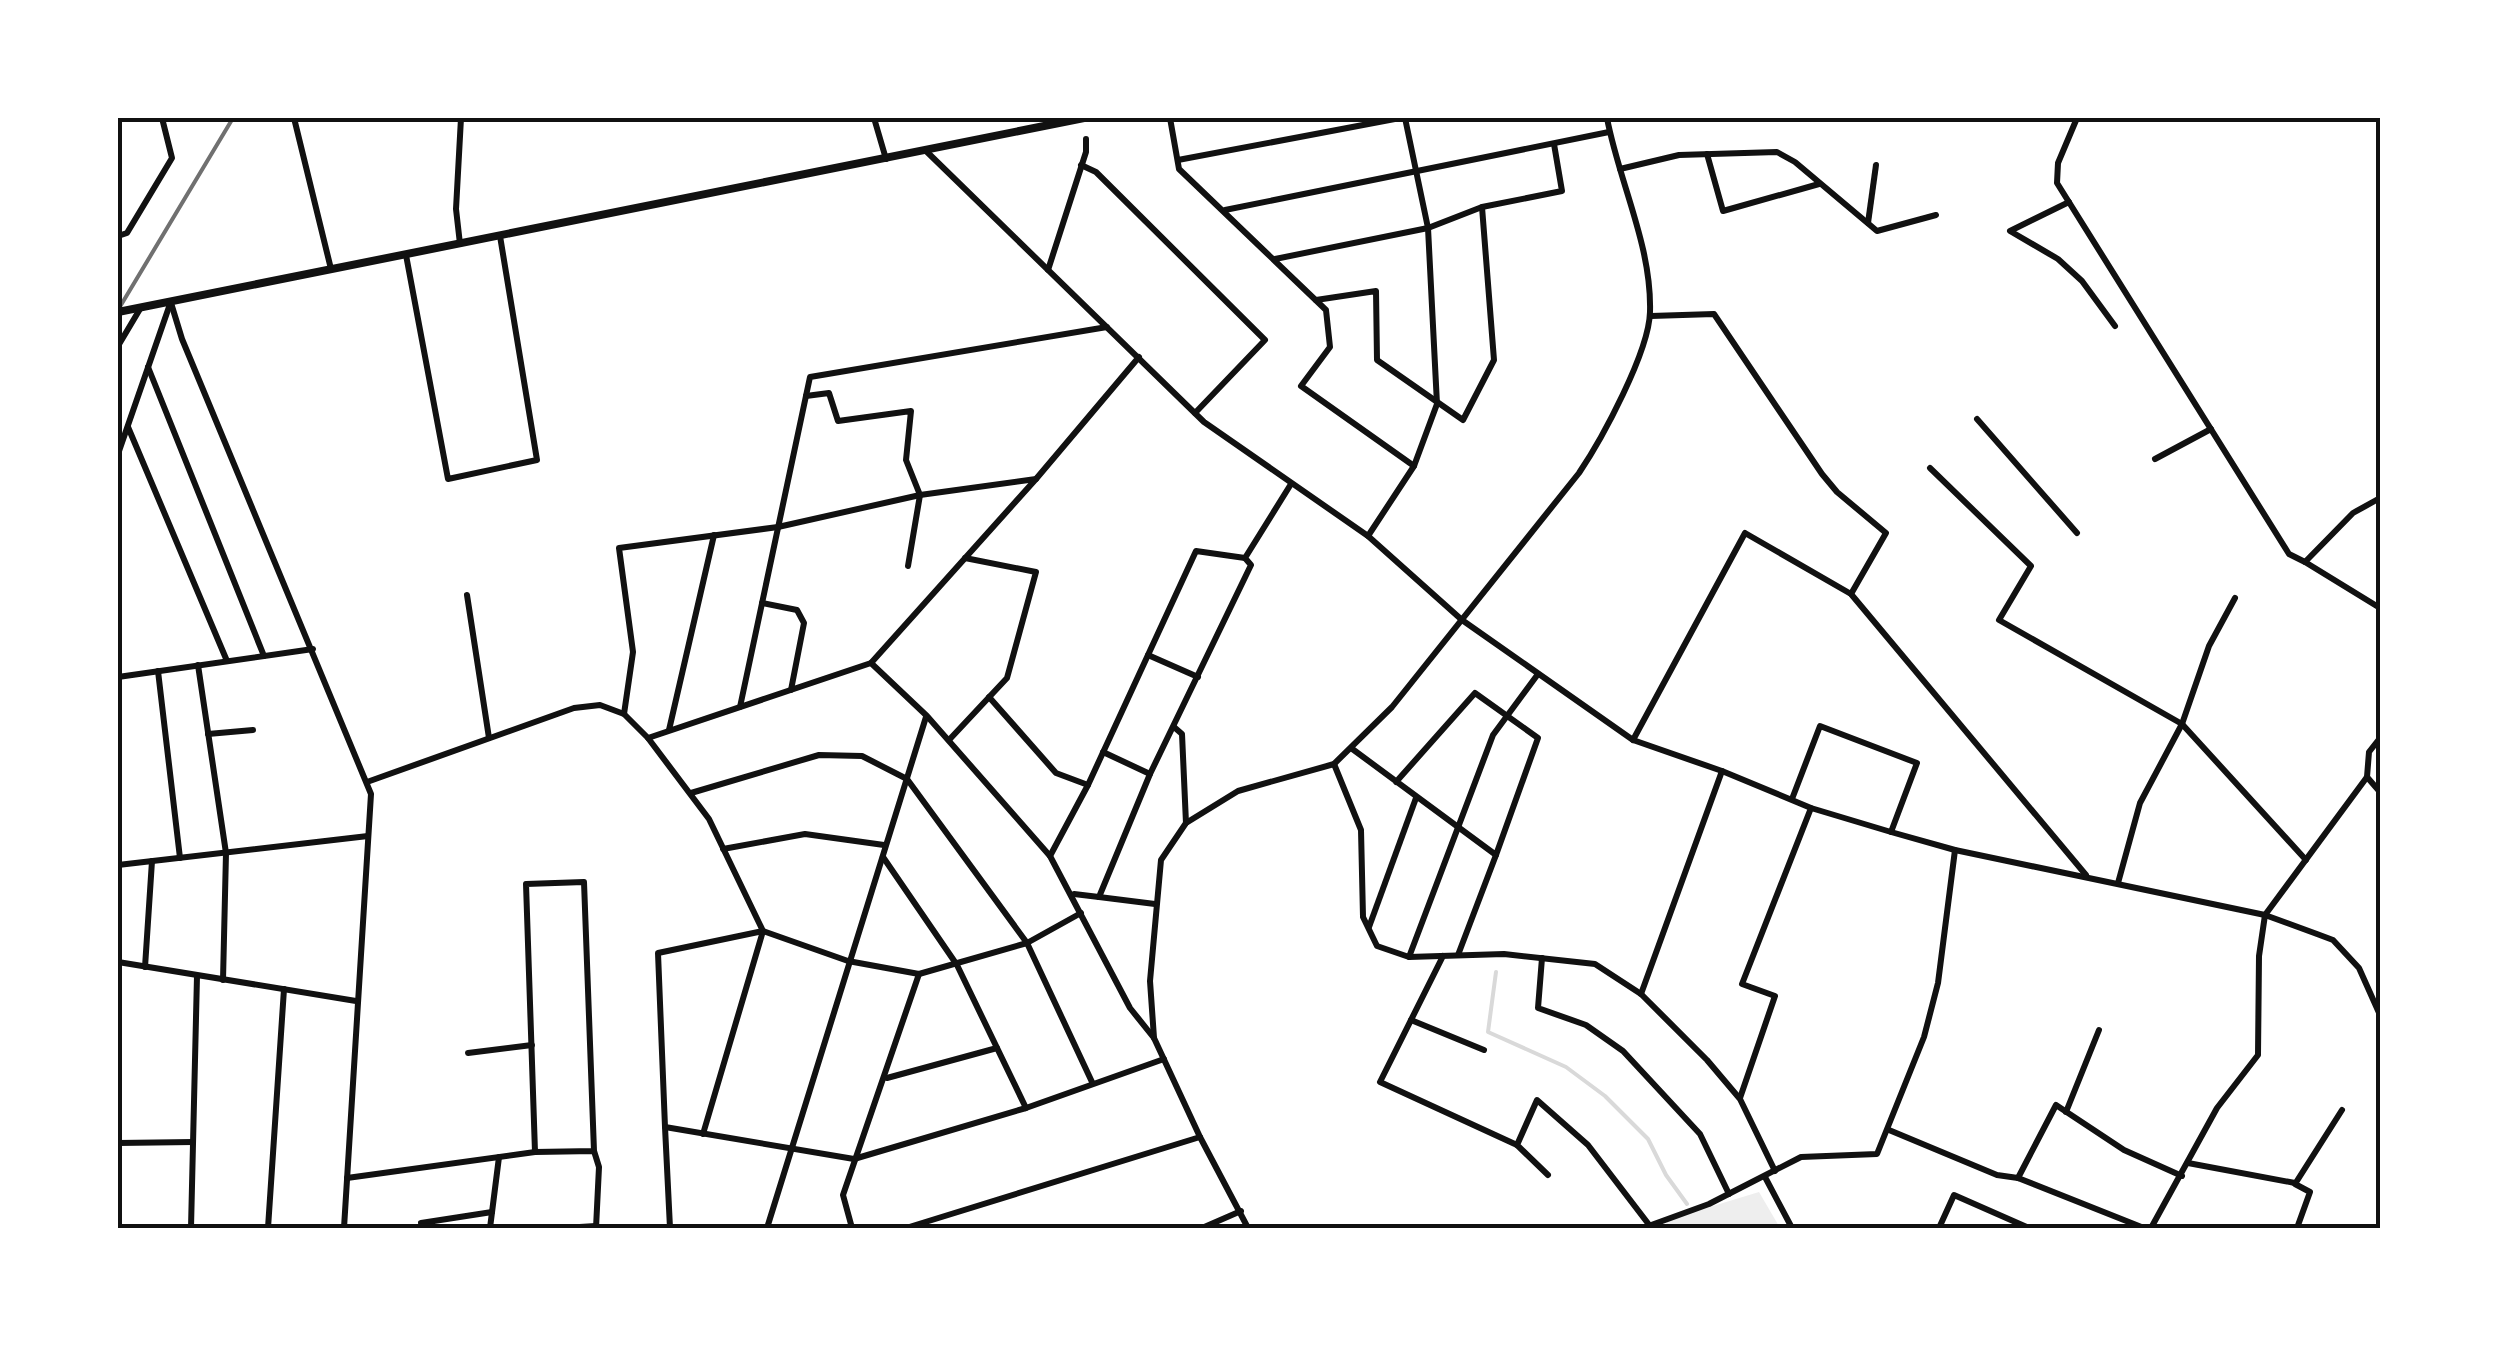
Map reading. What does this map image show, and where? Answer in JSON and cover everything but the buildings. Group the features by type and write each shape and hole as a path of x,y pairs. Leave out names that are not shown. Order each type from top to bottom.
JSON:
{"street":[{"path":"118,236 127,232 172,158 162,118"},
{"path":"294,118 331,269"},
{"path":"460,244 456,209 462,118"},
{"path":"874,118 886,158"},
{"path":"118,312 886,158 1044,122 1084,118"},
{"path":"1170,118 1179,169 1326,310 1330,347 1301,386 1414,466"},
{"path":"1178,160 1402,118 1428,228 1437,404 1414,466 1368,536"},
{"path":"1154,1038 1150,981 1161,860 1186,823 1238,791 1334,764 1392,707 1579,472 1606,432 1651,316 1644,256 1607,118"},
{"path":"2076,118 2058,163 2057,183 2289,554 2380,608"},
{"path":"1224,210 1610,132"},
{"path":"1048,270 1086,138"},
{"path":"1274,259 1428,228 1482,207 1562,191 1554,144"},
{"path":"924,150 1195,413 1368,536 1462,620 1633,740 1811,808 1891,832 1955,850 2265,915 2333,940 2359,968 2380,1016"},
{"path":"1620,169 1679,155 1777,152 1876,230 1936,216"},
{"path":"1707,154 1723,211 1820,184"},
{"path":"1081,165 1096,172 1265,340 1195,413"},
{"path":"1868,224 1876,165"},
{"path":"2069,202 2010,231 2058,259 2082,281 2115,326"},
{"path":"1316,300 1376,292 1376,360 1463,420 1494,360 1482,207"},
{"path":"406,255 448,478 537,460 500,236"},
{"path":"118,454 171,303"},
{"path":"171,303 182,339 371,794 344,1228"},
{"path":"118,346 140,309"},
{"path":"1651,316 1714,314 1822,474 1837,492 1886,533 1851,594"},
{"path":"740,707 810,377 1107,326"},
{"path":"648,738 871,663 1139,357"},
{"path":"148,368 264,656"},
{"path":"806,396 829,393 838,422 911,411 906,460 920,495 908,566"},
{"path":"1977,420 2077,533"},
{"path":"128,427 226,661"},
{"path":"2154,459 2211,429"},
{"path":"1930,468 2031,566 1998,620 2182,724 2306,860"},
{"path":"624,714 633,652 619,548 778,527 920,495 1036,478"},
{"path":"1245,558 1291,484"},
{"path":"2304,562 2353,513 2380,498"},
{"path":"1633,740 1745,533 1851,594 2087,876"},
{"path":"668,731 714,536"},
{"path":"1050,856 1088,785 1196,551 1245,558 1251,566 1150,774 1100,897"},
{"path":"948,740 1006,678 1036,572 965,558"},
{"path":"467,595 489,738"},
{"path":"2118,883 2140,803 2182,724 2209,646 2235,598"},
{"path":"762,603 796,610 804,623 791,690"},
{"path":"118,676 313,649"},
{"path":"1148,655 1198,677"},
{"path":"871,663 927,716 1050,856 1130,1008 1154,1038 1200,1138 1248,1228"},
{"path":"198,665 226,853 223,980"},
{"path":"158,671 180,858"},
{"path":"1409,957 1493,735 1538,674"},
{"path":"1396,782 1475,692 1538,738 1458,955"},
{"path":"988,697 1056,773 1088,785"},
{"path":"366,782 574,708 600,705 624,714 648,738 691,792 764,931 702,1134"},
{"path":"767,1228 927,716"},
{"path":"1174,726 1182,734 1186,823"},
{"path":"1792,799 1820,726 1917,763 1891,832"},
{"path":"208,734 253,730"},
{"path":"1889,1130 1997,1175 2018,1178 2148,1228 2182,1176 2216,1108 2258,1054 2259,956 2265,915 2367,778 2369,752 2380,738"},
{"path":"1351,748 1496,855"},
{"path":"1103,752 1150,774"},
{"path":"691,792 819,755 862,756 906,779 1027,943 1092,1082"},
{"path":"1334,764 1361,830 1363,917 1377,946 1409,957 1504,954 1595,964 1642,994 1707,1060 1740,1099 1775,1172"},
{"path":"1642,994 1722,772"},
{"path":"2367,778 2380,792"},
{"path":"1369,928 1416,798"},
{"path":"1740,1099 1775,996 1742,984 1811,808"},
{"path":"723,849 804,834 884,845"},
{"path":"118,865 368,836"},
{"path":"1517,1145 1537,1100 1588,1145 1647,1227 1729,1194 1801,1157 1877,1154 1924,1037 1938,982 1955,850"},
{"path":"882,856 957,965 1026,1108"},
{"path":"145,967 152,861"},
{"path":"535,1152 526,884 584,882 594,1152 599,1167 596,1227 562,1228"},
{"path":"1072,893 1155,904"},
{"path":"670,1228 658,953 764,931 848,961 919,974 1027,943 1081,913"},
{"path":"1443,956 1380,1082 1517,1145 1548,1175"},
{"path":"1542,958 1538,1008 1586,1025 1624,1051 1700,1134 1729,1194"},
{"path":"118,962 356,1000"},
{"path":"852,1228 844,1195 919,974"},
{"path":"191,1228 197,976"},
{"path":"268,1228 284,989"},
{"path":"1411,1020 1484,1050"},
{"path":"2066,1112 2099,1030"},
{"path":"468,1053 532,1045"},
{"path":"886,1078 997,1048"},
{"path":"666,1127 854,1159 1026,1108 1164,1059"},
{"path":"2018,1178 2056,1105 2124,1150 2182,1176"},
{"path":"2296,1184 2342,1110"},
{"path":"906,1228 1200,1138"},
{"path":"118,1143 193,1142"},
{"path":"347,1178 535,1152 594,1152"},
{"path":"490,1228 499,1158"},
{"path":"2188,1163 2296,1184 2310,1192 2296,1228"},
{"path":"1764,1178 1792,1228"},
{"path":"1939,1228 1954,1195 2029,1228"},
{"path":"1202,1228 1241,1211"},
{"path":"420,1223 492,1212"},
{"path":"1662,1228 1667,1220"}],"shaded area":[{"path":"1759,1192 1780,1228 1666,1228 1667,1220"}],"waterway":[{"path":"1496,972 1488,1032 1566,1067 1605,1096 1648,1139 1666,1175 1687,1204"}],"railway":[{"path":"118,310 233,118"}]}
